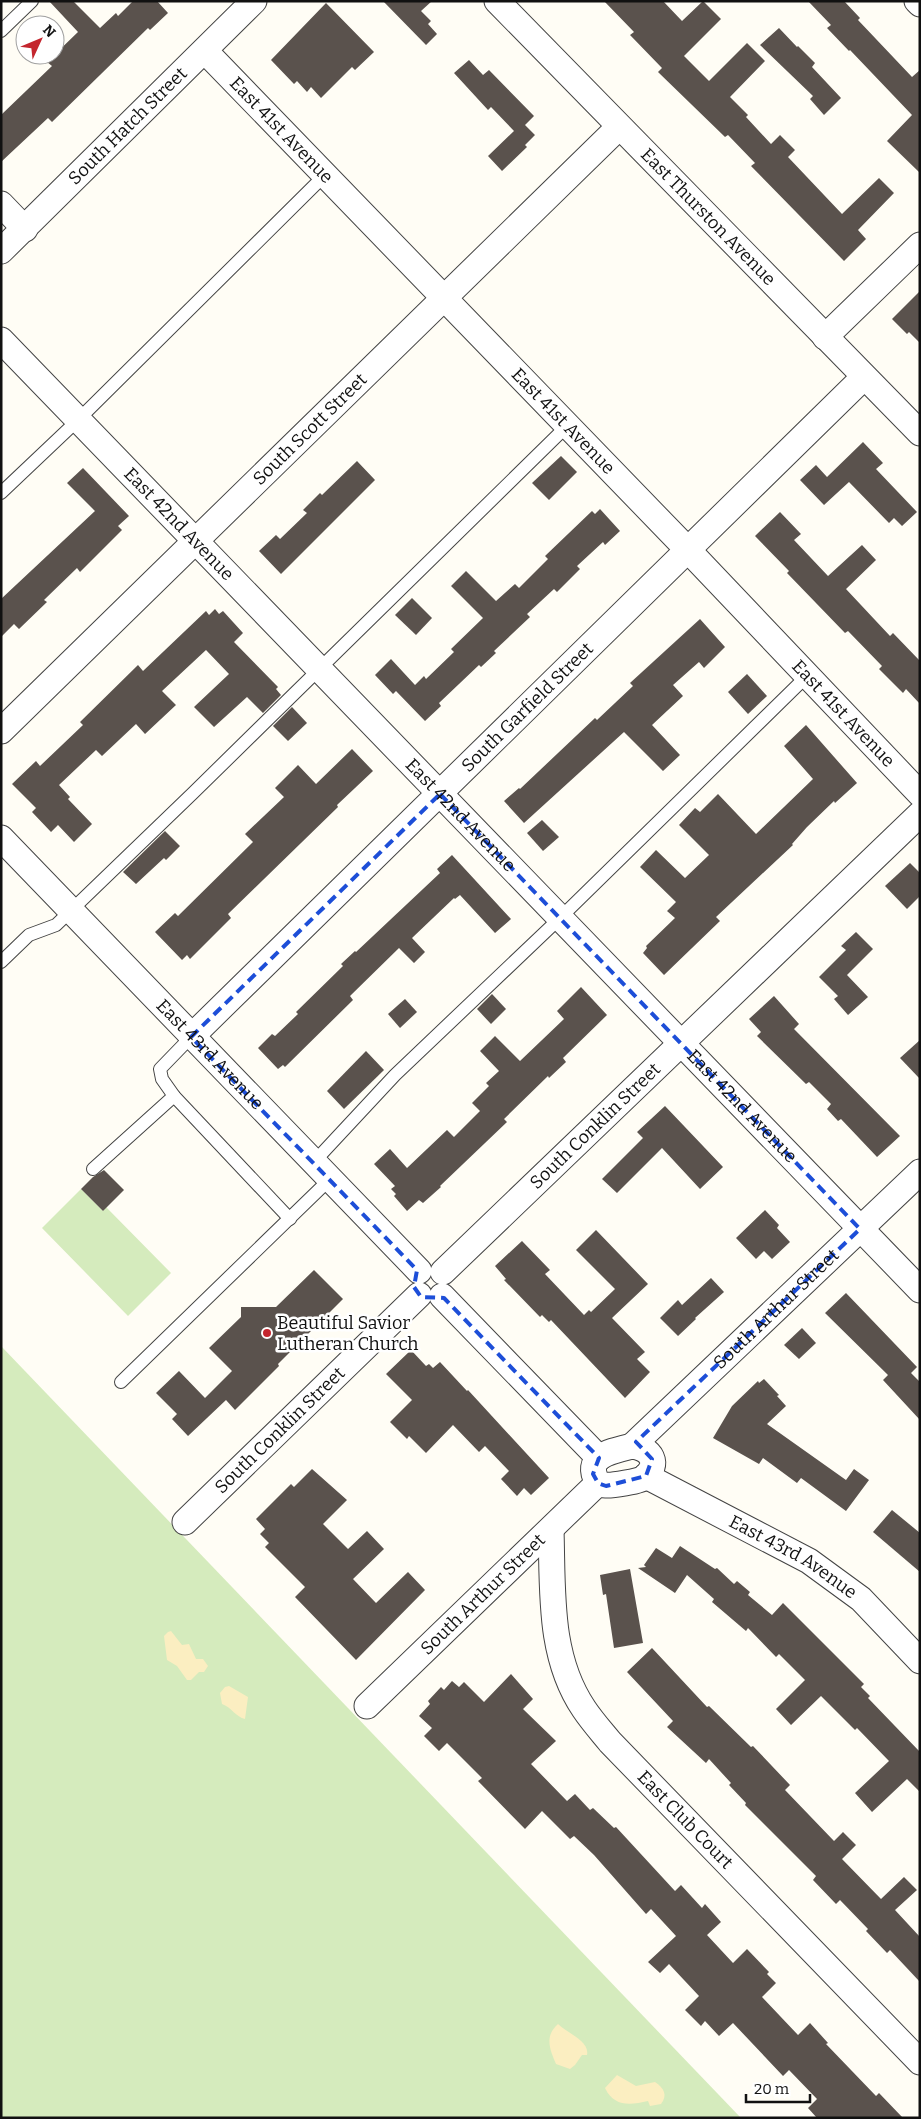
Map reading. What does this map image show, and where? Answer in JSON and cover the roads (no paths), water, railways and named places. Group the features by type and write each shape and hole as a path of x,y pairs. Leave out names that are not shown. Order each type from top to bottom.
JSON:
{"street":[{"name":"South Hatch Street","path":"1,251 254,1"},
{"name":"East Thurston Avenue","path":"497,1 920,433"},
{"path":"917,1 920,4"},
{"name":"East 41st Avenue","path":"205,51 688,550 920,794"},
{"name":"South Scott Street","path":"1,731 619,127"},
{"path":"1,204 25,229"},
{"path":"825,338 920,245"},
{"name":"East 42nd Avenue","path":"1,340 920,1290"},
{"name":"South Garfield Street","path":"191,1036 864,377"},
{"name":"South Conklin Street","path":"185,1522 427,1287 448,1287 448,1281 443,1272 920,814"},
{"name":"East 43rd Avenue","path":"1,838 321,1171 427,1287 599,1458"},
{"name":"South Arthur Street","path":"632,1446 920,1172"},
{"path":"632,1446 642,1447 650,1452 652,1459 651,1467 646,1476 635,1482 628,1481 606,1486 598,1483 593,1474 592,1466 599,1458 609,1452 632,1446"},
{"name":"East 43rd Avenue","path":"646,1476 809,1561 861,1599 920,1661"},
{"name":"South Arthur Street","path":"367,1706 598,1483"},
{"name":"East Club Court","path":"551,1530 553,1618 557,1648 566,1674 583,1708 610,1742 920,2062"}],"lane":[{"path":"1,32 32,1"},
{"path":"1,493 78,420 325,175"},
{"path":"1,962 29,935 56,924 71,910 567,426"},
{"path":"121,1382 290,1219 321,1171 395,1075 560,918 807,676"},
{"path":"191,1036 160,1069 162,1079 174,1096 290,1219"},
{"path":"93,1169 174,1096"}],"place":[{"name":"Beautiful Savior Lutheran Church","path":"267,1333"}]}
